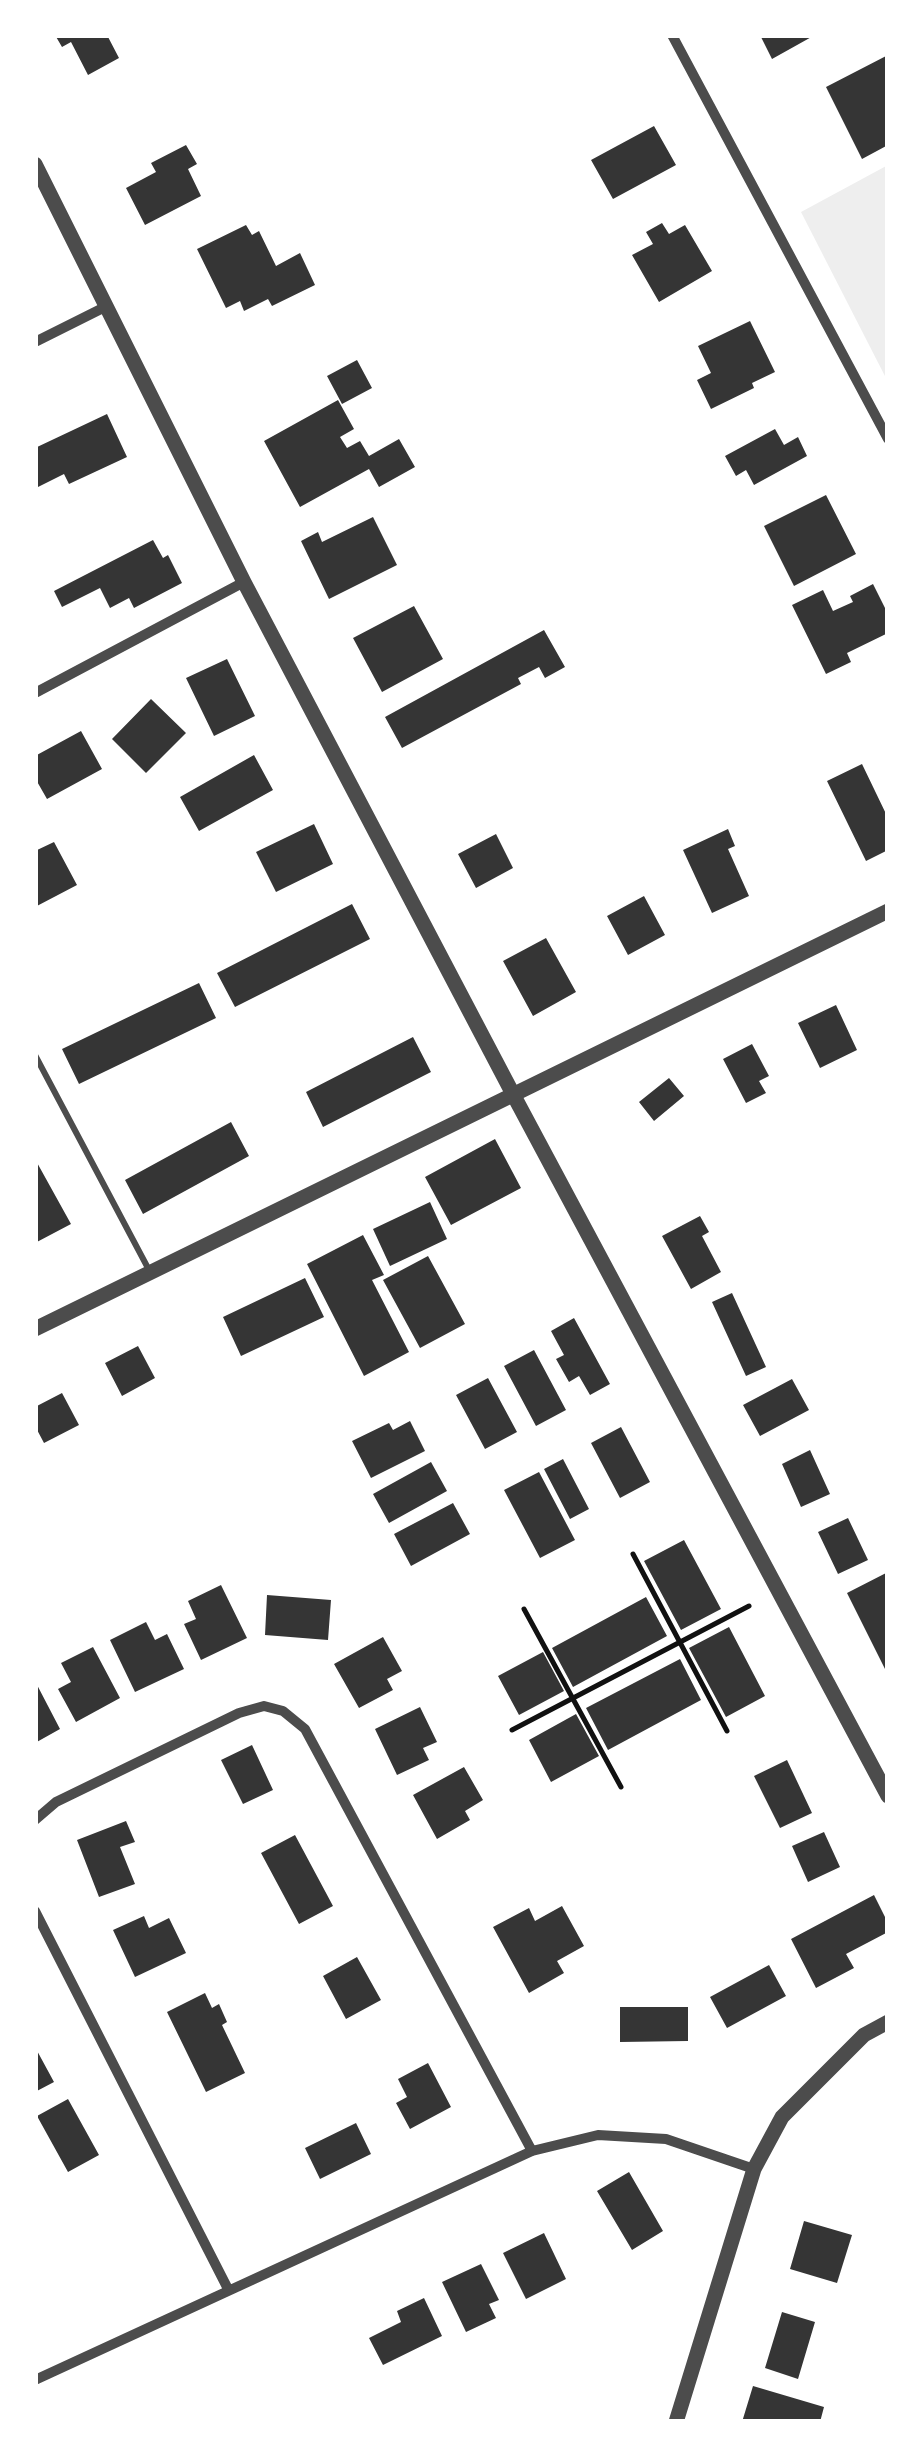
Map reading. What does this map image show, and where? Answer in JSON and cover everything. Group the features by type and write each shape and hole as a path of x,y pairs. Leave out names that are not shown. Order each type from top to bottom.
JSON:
{"street":[{"path":"672,35 888,438"},
{"path":"35,164 244,582 888,1796"},
{"path":"35,342 105,308"},
{"path":"35,692 244,582"},
{"path":"35,1329 888,911"},
{"path":"35,1820 56,1802 239,1713 264,1706 283,1711 306,1729 532,2152"},
{"path":"35,1911 228,2289"},
{"path":"676,2422 754,2168 782,2117 864,2035 888,2022"},
{"path":"35,2380 532,2152 598,2135 666,2140 754,2168"}],"lane":[{"path":"35,1055 149,1271"}],"path":[{"path":"632,1554 727,1731"},
{"path":"512,1730 748,1606"},
{"path":"524,1609 621,1787"}],"shaded area":[{"path":"888,165 888,382 801,212"}],"building":[{"path":"55,35 107,35 119,58 88,75 71,42 62,47"},
{"path":"760,35 815,35 772,59"},
{"path":"888,55 888,145 862,159 826,87"},
{"path":"654,126 676,165 613,199 591,160"},
{"path":"186,145 197,164 188,169 201,196 145,225 126,188 156,172 151,163"},
{"path":"662,223 669,234 685,225 712,271 659,302 632,255 653,244 646,232"},
{"path":"246,225 252,235 259,231 276,266 300,253 315,285 272,306 268,299 244,311 240,301 226,308 197,249"},
{"path":"750,321 775,372 752,383 754,388 711,409 697,380 711,373 698,346"},
{"path":"357,360 372,388 342,404 327,376"},
{"path":"338,400 354,429 340,437 347,448 360,441 369,456 399,439 415,467 379,487 369,469 300,507 264,441"},
{"path":"107,414 127,457 69,484 64,474 36,488 35,448"},
{"path":"775,429 784,445 798,437 807,456 754,485 746,470 736,476 725,456"},
{"path":"826,495 856,554 794,586 764,526"},
{"path":"373,517 397,565 329,599 301,541 318,532 322,542"},
{"path":"153,540 163,558 168,555 182,583 134,608 129,598 110,608 100,588 62,607 54,591"},
{"path":"873,584 888,614 888,633 847,653 851,662 826,674 792,605 823,590 833,611 853,602 850,596"},
{"path":"414,606 443,659 382,692 353,638"},
{"path":"544,630 565,667 545,678 539,667 518,678 521,684 402,748 385,717"},
{"path":"227,659 255,716 214,736 186,678"},
{"path":"151,699 186,733 146,773 112,739"},
{"path":"81,731 102,769 47,799 35,778 35,756"},
{"path":"254,755 273,790 199,831 180,797"},
{"path":"862,764 888,818 888,850 866,861 827,781"},
{"path":"314,824 333,864 276,892 256,852"},
{"path":"728,829 735,846 728,849 749,896 712,913 683,850"},
{"path":"496,834 513,868 476,888 458,854"},
{"path":"54,842 77,885 35,907 35,851"},
{"path":"644,896 665,935 628,955 607,916"},
{"path":"352,904 370,939 235,1007 217,973"},
{"path":"546,938 576,992 533,1016 503,961"},
{"path":"199,983 216,1018 79,1084 62,1049"},
{"path":"836,1005 857,1050 820,1068 798,1023"},
{"path":"413,1037 431,1072 323,1127 306,1092"},
{"path":"752,1044 769,1076 759,1081 766,1093 746,1103 723,1059"},
{"path":"669,1078 684,1096 654,1121 639,1102"},
{"path":"231,1122 249,1156 143,1214 125,1180"},
{"path":"495,1139 521,1188 451,1225 425,1177"},
{"path":"35,1159 71,1224 35,1243"},
{"path":"430,1202 447,1239 390,1266 373,1229"},
{"path":"700,1216 709,1232 702,1236 721,1272 691,1289 662,1236"},
{"path":"363,1235 384,1275 372,1280 409,1352 364,1376 307,1264"},
{"path":"428,1256 465,1324 420,1348 383,1280"},
{"path":"305,1278 324,1317 241,1356 223,1317"},
{"path":"732,1293 766,1367 746,1376 712,1302"},
{"path":"574,1318 610,1384 590,1395 579,1376 569,1382 556,1359 564,1355 551,1331"},
{"path":"138,1346 155,1378 122,1396 105,1363"},
{"path":"534,1350 566,1410 536,1426 504,1366"},
{"path":"488,1378 517,1432 485,1449 456,1395"},
{"path":"792,1379 809,1410 760,1436 743,1405"},
{"path":"62,1393 79,1425 44,1443 35,1426 35,1407"},
{"path":"410,1421 425,1451 371,1478 352,1441 389,1423 393,1430"},
{"path":"621,1427 650,1482 620,1498 591,1443"},
{"path":"810,1450 830,1494 801,1507 782,1464"},
{"path":"563,1459 589,1509 570,1519 544,1469"},
{"path":"431,1462 447,1491 389,1523 373,1494"},
{"path":"539,1472 575,1540 540,1558 504,1490"},
{"path":"453,1503 470,1534 411,1566 394,1534"},
{"path":"848,1518 868,1560 838,1574 818,1532"},
{"path":"684,1540 721,1609 681,1630 644,1561"},
{"path":"888,1572 888,1675 847,1593"},
{"path":"221,1585 247,1638 201,1660 184,1624 196,1619 188,1601"},
{"path":"267,1595 331,1600 328,1640 265,1635"},
{"path":"646,1597 667,1636 573,1687 552,1648"},
{"path":"146,1622 155,1640 167,1634 184,1669 135,1692 110,1640"},
{"path":"729,1627 765,1696 726,1717 689,1648"},
{"path":"383,1637 402,1671 387,1679 393,1690 359,1708 334,1664"},
{"path":"93,1647 120,1698 76,1722 58,1689 71,1682 61,1663"},
{"path":"543,1652 564,1691 519,1715 498,1676"},
{"path":"680,1659 701,1700 608,1750 586,1708"},
{"path":"35,1681 60,1729 35,1743"},
{"path":"420,1707 437,1742 423,1748 429,1760 397,1775 375,1729"},
{"path":"576,1714 599,1756 551,1782 529,1740"},
{"path":"252,1745 273,1790 243,1804 221,1760"},
{"path":"787,1760 812,1813 780,1828 754,1776"},
{"path":"464,1767 483,1800 465,1811 470,1820 437,1839 413,1795"},
{"path":"126,1821 135,1842 120,1847 135,1884 99,1897 77,1840"},
{"path":"824,1832 840,1867 808,1882 792,1846"},
{"path":"295,1835 333,1906 299,1924 261,1853"},
{"path":"874,1895 888,1923 888,1932 846,1954 854,1968 816,1988 791,1939"},
{"path":"562,1906 584,1946 557,1961 564,1973 529,1993 493,1927 529,1908 535,1921"},
{"path":"144,1916 149,1928 169,1918 186,1953 135,1977 113,1930"},
{"path":"357,1957 381,2000 346,2019 323,1976"},
{"path":"769,1965 786,1996 727,2028 710,1997"},
{"path":"205,1993 212,2008 219,2004 227,2022 222,2025 245,2073 206,2092 167,2012"},
{"path":"620,2007 688,2007 688,2041 620,2042"},
{"path":"35,2047 54,2082 35,2092"},
{"path":"428,2063 451,2107 410,2129 396,2103 407,2097 398,2079"},
{"path":"68,2099 99,2155 68,2172 37,2116"},
{"path":"356,2123 371,2154 320,2179 305,2148"},
{"path":"629,2172 663,2231 632,2250 597,2191"},
{"path":"804,2221 852,2235 837,2283 790,2269"},
{"path":"544,2233 566,2279 526,2299 503,2253"},
{"path":"481,2264 499,2300 489,2304 496,2318 466,2332 442,2282"},
{"path":"424,2298 442,2336 383,2365 369,2338 401,2322 397,2311"},
{"path":"782,2312 815,2322 798,2379 765,2368"},
{"path":"753,2386 824,2407 820,2422 742,2422"}]}
